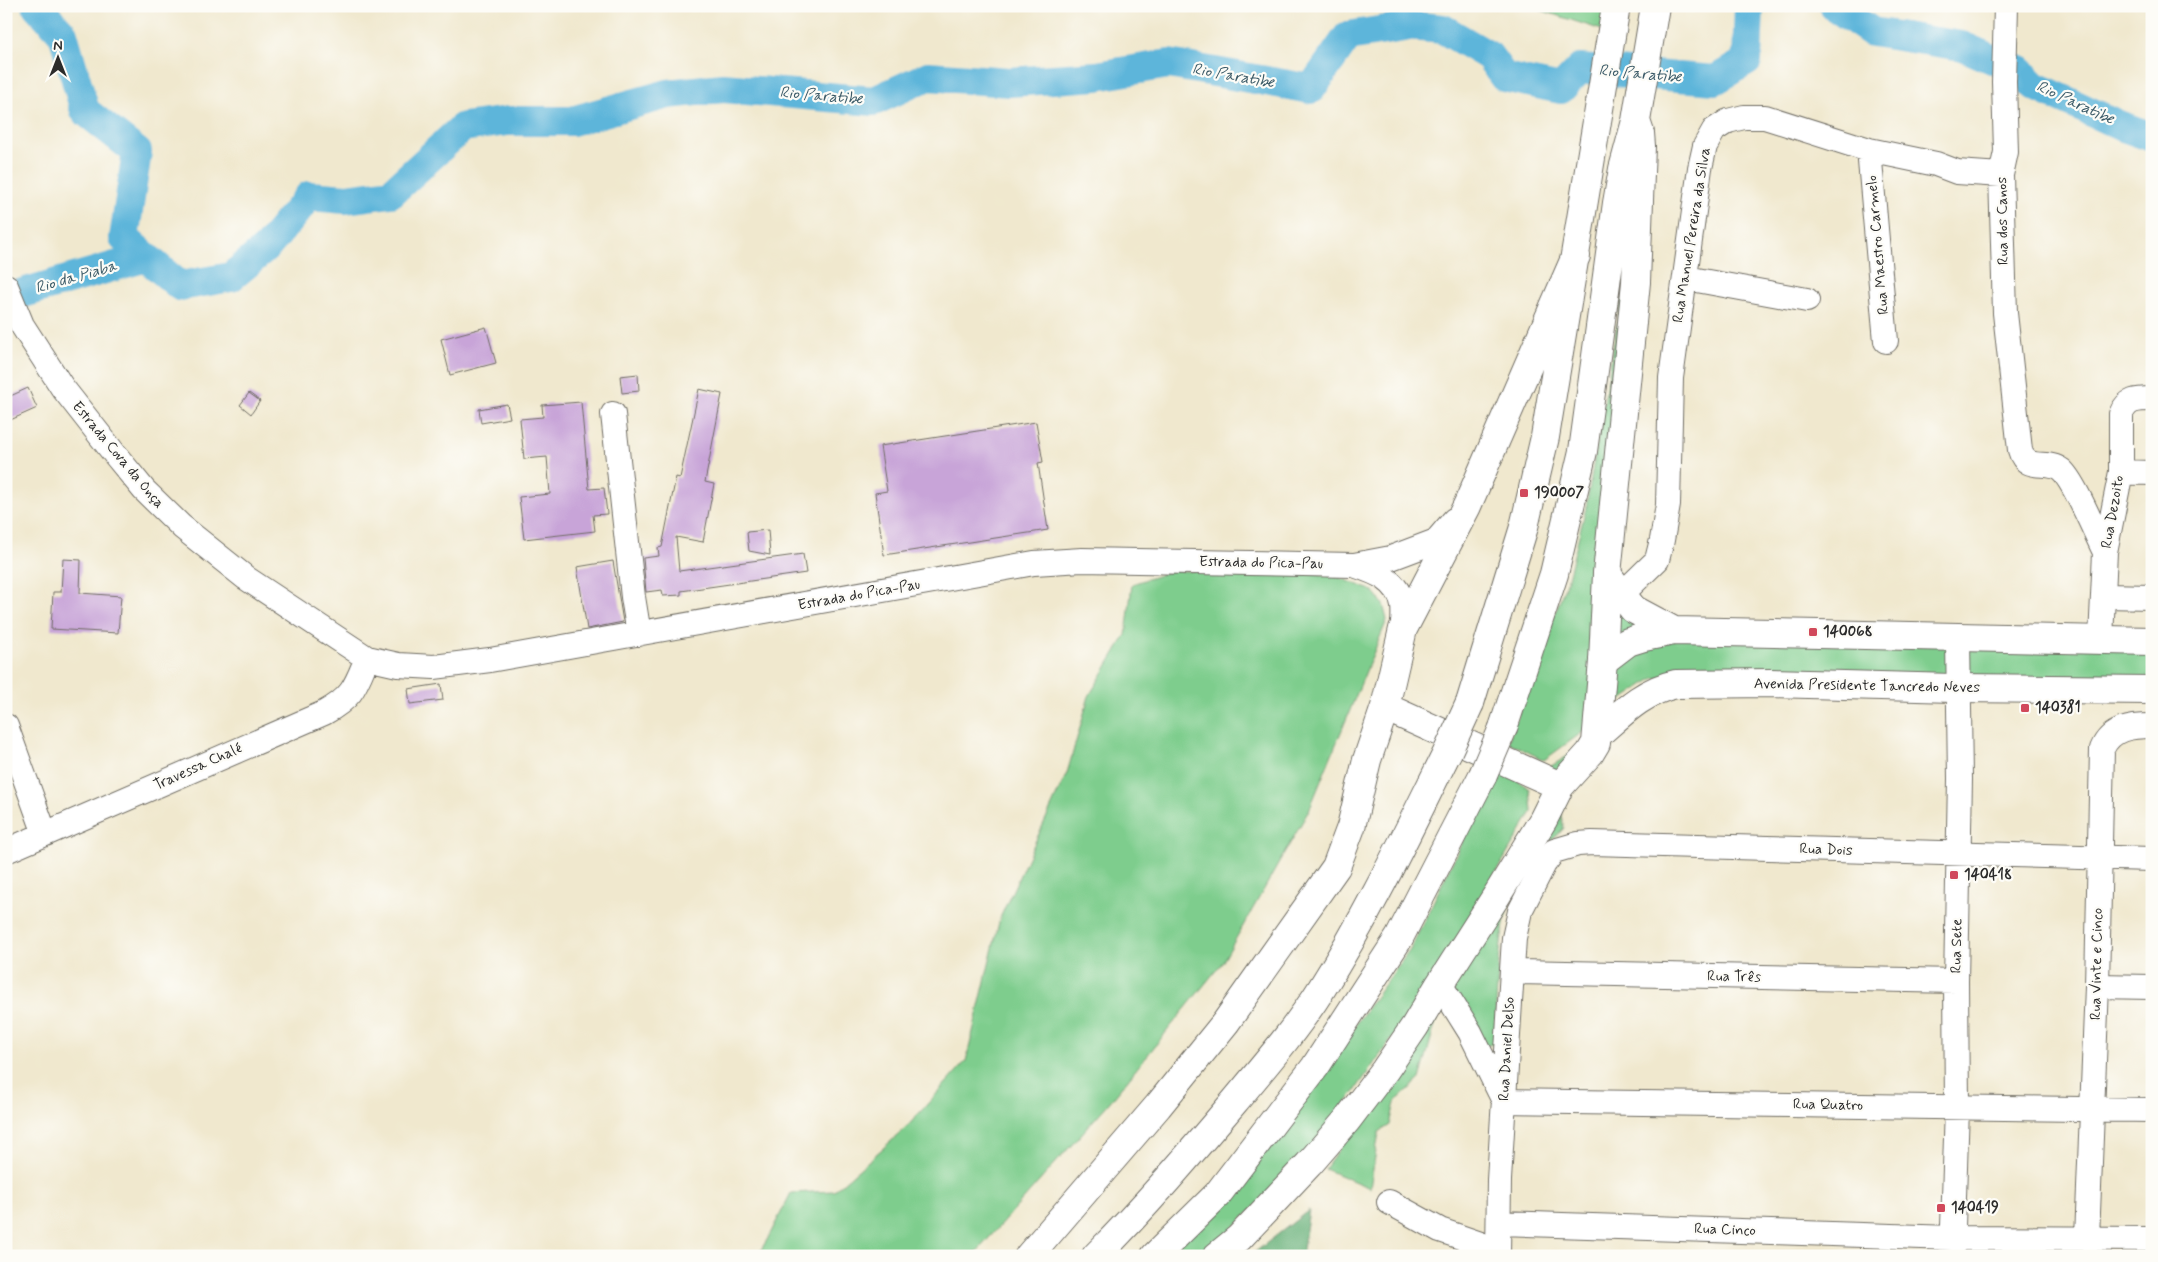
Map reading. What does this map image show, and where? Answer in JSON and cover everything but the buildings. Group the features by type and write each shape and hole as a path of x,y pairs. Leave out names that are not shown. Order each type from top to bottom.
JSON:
{"main road":[{"path":"1096,1256 1130,1222 1189,1156 1263,1067 1321,990 1357,929 1405,838 1470,703 1524,527 1546,436 1616,6"},
{"path":"1155,1256 1218,1195 1315,1067 1399,938 1483,774 1503,728 1554,574 1583,451 1617,203 1638,108 1655,6"},
{"path":"1217,1256 1239,1238 1309,1164 1347,1120 1415,1026 1543,820 1560,786 1590,753 1598,734 1603,661 1614,584 1636,282 1641,146 1638,108"},
{"path":"1029,1256 1158,1106 1226,1022 1336,867 1351,827 1367,760 1385,707 1403,630 1467,506 1576,256"},
{"path":"1614,584 1633,609 1674,632"},
{"path":"1603,661 1628,642 1644,636 1674,632 2152,640"},
{"name":"Avenida Presidente Tancredo Neves","path":"1598,734 1638,699 1657,689 1676,684 1771,682 1959,688 2152,690"},
{"path":"1385,707 1560,786"}],"street":[{"name":"Rua dos Canos","path":"2006,6 2004,82 2006,152 2001,175 2005,313 2022,458 2027,462 2062,471 2073,487 2105,552"},
{"name":"Rua Manuel Pereira da Silva","path":"1614,584 1657,560 1662,540 1668,505 1671,378 1700,168 1705,146 1714,130 1728,121 1744,117 1764,117 1869,150 1936,164 1957,172 2001,175"},
{"name":"Rua Maestro Carmelo","path":"1869,150 1886,341"},
{"path":"1686,278 1807,300"},
{"name":"Estrada Cova da Onça","path":"6,286 22,325 68,395 144,490 170,515 246,578 367,658"},
{"name":"Rua Dezoito","path":"2102,639 2105,596 2105,552 2122,472 2121,414 2124,405 2130,401 2147,399"},
{"path":"612,414 639,634"},
{"path":"2122,472 2152,473"},
{"name":"Estrada do Pica-Pau","path":"367,658 398,665 434,667 490,660 1034,563 1082,560 1354,565 1391,558 1436,542 1467,506"},
{"name":"Estrada do Pica-Pau","path":"1354,565 1381,574 1393,586 1403,605 1403,630"},
{"path":"2105,596 2152,597"},
{"name":"Rua Sete","path":"1952,1247 1957,1108 1956,981 1960,779 1958,637"},
{"name":"Travessa Chalé","path":"6,851 324,713 340,704 352,693 367,658"},
{"path":"6,726 15,780 46,834"},
{"name":"Rua Vinte e Cinco","path":"2087,1238 2097,986 2102,748 2110,735 2120,730 2152,726"},
{"name":"Rua Dois","path":"1554,851 1578,844 1592,843 2152,859"},
{"name":"Rua Daniel Delso","path":"1498,1253 1499,1180 1514,938 1520,911 1544,864 1554,851"},
{"name":"Rua Três","path":"1512,972 1956,981"},
{"path":"1440,984 1470,1032 1504,1101"},
{"path":"2097,986 2152,987"},
{"name":"Rua Quatro","path":"1504,1101 1830,1104 1957,1108 2152,1110"},
{"path":"1388,1202 1440,1230 1498,1253"},
{"name":"Rua Cinco","path":"1499,1223 1952,1247 2058,1248 2087,1238 2152,1239"}],"green space":[{"path":"1531,6 1613,6 1611,33 1531,7"},
{"path":"1633,231 1587,729 1544,760 1508,742 1568,578 1586,508"},
{"path":"1172,571 1307,572 1341,578 1373,591 1383,604 1387,620 1309,810 1222,963 1108,1104 973,1256 757,1256 791,1193 834,1191 905,1129 966,1061 1000,918 1067,773 1089,696 1126,635 1132,584"},
{"path":"1612,603 1685,636 2152,646 2152,684 1654,678 1611,707"},
{"path":"1584,746 1559,808 1564,828 1524,870 1512,892 1502,933 1497,981 1494,1043 1486,1046 1449,985 1554,815 1548,768"},
{"path":"1502,770 1530,789 1532,812 1424,993 1315,1147 1205,1256 1170,1256 1336,1051 1410,950 1469,828"},
{"path":"1437,1017 1420,1079 1395,1102 1390,1125 1379,1132 1370,1188 1325,1169 1399,1065"},
{"path":"1309,1210 1302,1256 1250,1256"}],"waterway":[{"name":"Rio Paratibe","path":"37,6 63,34 85,111 137,152 124,238 180,286 231,277 267,247 309,196 346,199 391,193 463,127 508,121 572,121 668,94 723,88 874,101 928,76 1009,82 1097,76 1169,64 1311,89 1348,36 1410,26 1443,29 1489,56 1504,77 1561,89 1580,69 1715,80 1747,61 1749,6"},
{"name":"Rio Paratibe","path":"1834,6 1872,32 1962,46 2020,71 2035,86 2121,126 2152,137"},
{"name":"Rio da Piaba","path":"6,298 146,257"}],"place":[{"name":"190007","path":"1524,493"},
{"name":"140068","path":"1813,632"},
{"name":"140381","path":"2025,708"},
{"name":"140418","path":"1954,875"},
{"name":"140419","path":"1941,1208"}]}
